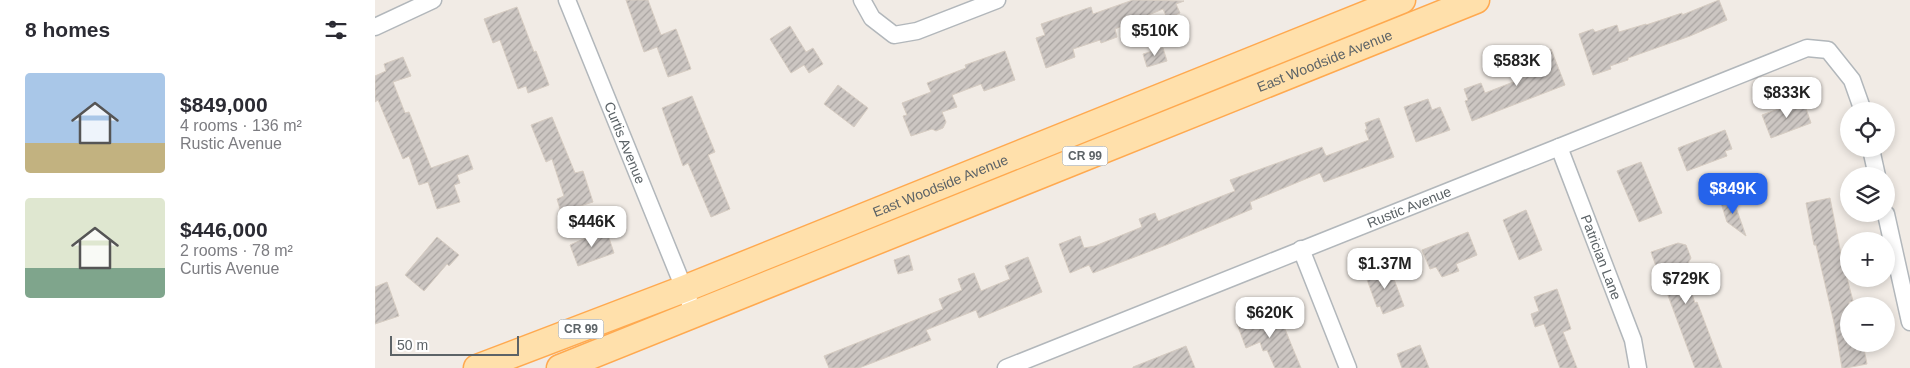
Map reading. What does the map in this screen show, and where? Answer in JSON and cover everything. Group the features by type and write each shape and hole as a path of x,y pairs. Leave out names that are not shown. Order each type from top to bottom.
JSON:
{"main road":[{"name":"East Woodside Avenue","path":"477,368 684,289 1402,0"},
{"name":"East Woodside Avenue","path":"560,368 1475,0"}],"street":[{"path":"375,27 433,0"},
{"name":"Curtis Avenue","path":"567,0 694,313"},
{"path":"862,0 872,18 894,35 917,31 997,0"},
{"name":"Rustic Avenue","path":"1006,368 1807,48 1829,50 1852,80 1860,102"},
{"name":"Patrician Lane","path":"1559,147 1633,340 1638,368"},
{"path":"1888,222 1910,322"},
{"path":"1301,249 1348,368"}],"building":[{"path":"626,0 648,0 661,35 676,29 691,69 668,77 657,47 644,52"},
{"path":"1133,0 1184,1 1176,4 1180,13 1167,18 1163,9 1115,29 1117,37 1101,43 1100,40 1073,49 1075,57 1046,68 1036,38 1045,35 1041,24 1091,7 1093,14"},
{"path":"1719,0 1727,20 1690,36 1628,58 1628,60 1610,66 1611,69 1593,75 1579,34 1593,29 1595,32 1617,25 1619,32 1682,13 1682,15"},
{"path":"517,7 549,85 528,93 526,86 518,89 500,40 493,43 484,19"},
{"path":"790,26 806,52 813,48 823,64 809,73 804,65 791,73 770,39"},
{"path":"1163,48 1167,61 1147,67 1143,54"},
{"path":"1551,49 1565,85 1472,121 1465,101 1468,100 1464,89 1481,83 1485,93 1521,79 1515,64"},
{"path":"1005,51 1015,80 984,91 981,84 952,95 957,107 942,112 946,122 943,128 936,131 932,129 911,136 903,116 907,115 902,103 931,92 927,83 966,68 965,65"},
{"path":"403,57 411,76 393,82 405,113 409,112 431,168 468,155 473,169 457,175 460,183 454,185 460,202 437,209 428,182 419,185 409,156 403,159 378,100 375,102 375,76 386,71 384,64"},
{"path":"838,85 868,108 854,127 824,104"},
{"path":"692,96 715,152 708,155 730,209 711,217 688,163 683,166 662,108"},
{"path":"1428,99 1432,110 1440,107 1450,130 1416,142 1404,107"},
{"path":"1803,100 1811,123 1771,138 1762,115"},
{"path":"552,117 575,173 583,171 593,202 561,212 557,199 564,196 552,159 546,162 531,125"},
{"path":"1379,118 1394,157 1324,182 1320,173 1250,202 1252,209 1166,245 1093,273 1089,265 1070,273 1059,244 1080,236 1084,248 1095,246 1142,227 1139,219 1155,213 1158,221 1235,191 1230,180 1322,147 1326,156 1369,140 1365,130 1367,129 1365,123"},
{"path":"1725,130 1732,149 1725,151 1727,156 1687,171 1678,148"},
{"path":"1641,162 1662,213 1639,222 1617,171"},
{"path":"1830,198 1840,249 1840,287 1849,287 1852,297 1840,297 1840,352 1865,352 1867,364 1842,368 1835,327 1816,245 1814,245 1806,203"},
{"path":"1733,199 1746,236 1727,222 1721,203"},
{"path":"1526,210 1542,250 1519,260 1503,220"},
{"path":"606,229 614,253 578,266 570,245"},
{"path":"1468,232 1477,255 1456,264 1459,271 1442,277 1436,267 1430,269 1422,250"},
{"path":"437,237 459,255 449,266 447,264 424,291 405,275"},
{"path":"1678,243 1686,245 1691,258 1684,270 1695,303 1697,302 1722,368 1695,368 1659,275 1651,252"},
{"path":"909,255 913,270 898,274 894,260"},
{"path":"1028,257 1042,292 979,318 976,310 926,330 931,340 859,368 829,368 824,356 943,309 939,299 962,290 958,279 974,273 981,291 1010,279 1005,266"},
{"path":"1389,266 1404,306 1383,314 1380,306 1377,307 1365,274"},
{"path":"387,282 399,316 375,324 375,287"},
{"path":"1557,289 1571,329 1563,332 1577,368 1560,368 1544,324 1535,327 1531,314 1539,311 1534,297"},
{"path":"1277,309 1301,368 1275,368 1267,350 1263,351 1260,342 1246,348 1237,324"},
{"path":"1420,345 1429,368 1402,368 1397,354"},
{"path":"1186,346 1195,368 1133,368 1133,367"}]}
